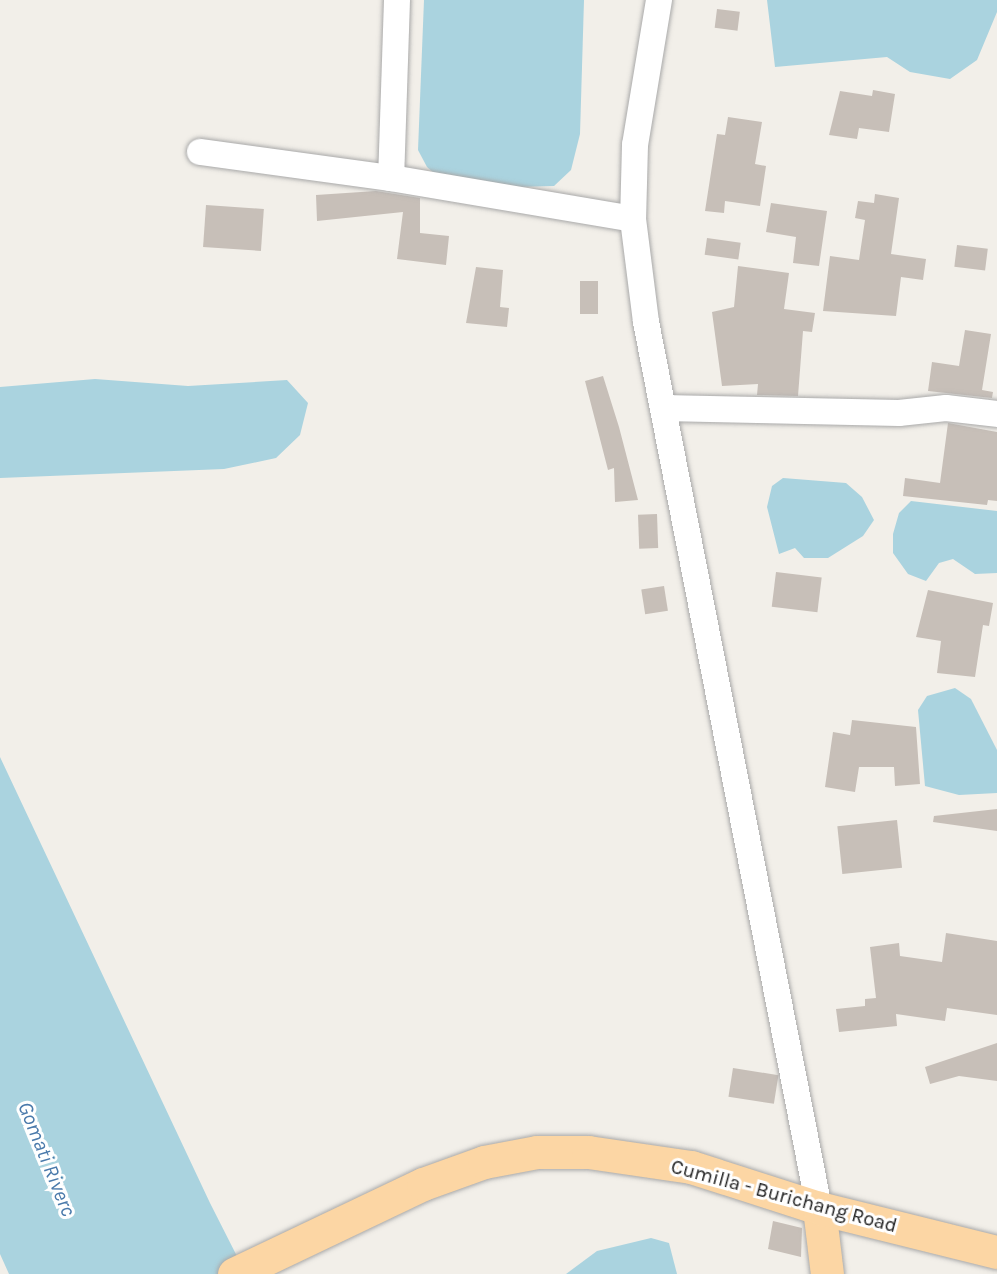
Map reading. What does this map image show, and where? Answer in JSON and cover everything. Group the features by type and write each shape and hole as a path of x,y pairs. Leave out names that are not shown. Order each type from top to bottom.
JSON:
{"main road":[{"name":"Cumilla - Burichang Road","path":"234,1274 423,1184 494,1160 537,1152 588,1152 691,1167 819,1208 997,1252"},
{"path":"819,1208 827,1274"}],"street":[{"path":"391,178 397,0"},
{"path":"659,0 635,145 633,219 663,408 819,1208"},
{"path":"200,152 391,178 633,219"},
{"path":"663,408 899,413 946,408 997,414"}],"water":[{"path":"424,0 584,0 580,134 571,170 554,186 517,187 435,174 427,167 418,150"},
{"path":"767,0 997,0 997,12 977,60 950,79 910,72 887,57 775,67"},
{"path":"95,379 188,386 287,380 308,403 300,435 276,458 224,469 0,478 0,387"},
{"path":"783,478 846,483 862,497 874,520 863,536 828,558 804,558 795,548 779,554 767,507 772,486"},
{"path":"911,501 997,511 997,573 975,574 953,559 939,563 926,581 908,574 893,553 893,534 899,513"},
{"path":"955,688 971,699 997,750 997,793 959,795 925,786 918,710 927,696"},
{"name":"Gomati Riverc","path":"0,757 210,1203 246,1274 9,1274 0,1254"},
{"path":"651,1238 669,1243 677,1274 566,1274 597,1251"}],"building":[{"path":"717,9 740,12 738,31 715,28"},
{"path":"873,90 895,94 889,132 859,128 857,139 829,135 840,91 872,96"},
{"path":"728,117 762,122 755,164 766,166 760,206 725,201 724,213 705,211 717,134 725,135"},
{"path":"376,191 420,198 420,233 449,236 446,265 397,259 403,212 317,221 316,195"},
{"path":"875,194 899,198 891,254 926,259 923,280 901,277 896,316 823,311 830,256 859,260 865,220 855,218 858,201 874,203"},
{"path":"771,203 827,211 819,266 793,263 796,237 766,232"},
{"path":"206,205 264,209 261,251 203,247"},
{"path":"707,238 741,243 738,260 705,255"},
{"path":"957,245 988,249 985,271 954,267"},
{"path":"738,266 789,273 784,309 815,313 812,332 803,331 798,396 757,395 758,384 722,386 712,312 734,307"},
{"path":"476,267 503,270 500,307 509,308 507,327 466,323"},
{"path":"580,281 598,281 598,314 580,314"},
{"path":"965,330 991,334 982,390 993,392 992,398 928,391 932,362 959,366"},
{"path":"603,376 638,500 615,502 614,468 608,470 585,381"},
{"path":"948,423 997,432 997,501 988,500 987,505 903,496 905,478 940,483"},
{"path":"657,514 658,548 639,549 638,515"},
{"path":"776,572 822,578 817,612 772,607"},
{"path":"664,586 668,611 645,614 641,590"},
{"path":"928,590 993,603 989,626 983,625 975,677 937,673 941,641 916,637"},
{"path":"852,720 916,727 920,784 895,786 894,767 859,767 855,792 825,787 833,732 850,735"},
{"path":"997,809 997,831 933,822 934,816"},
{"path":"897,820 902,868 842,874 837,826"},
{"path":"946,933 997,941 997,1015 947,1008 945,1021 896,1014 897,1026 839,1032 836,1009 865,1006 865,999 876,998 870,947 899,943 900,956 942,962"},
{"path":"997,1043 997,1081 959,1076 930,1084 925,1067"},
{"path":"733,1068 778,1075 774,1104 728,1097"},
{"path":"773,1221 802,1228 801,1257 768,1249"}]}
